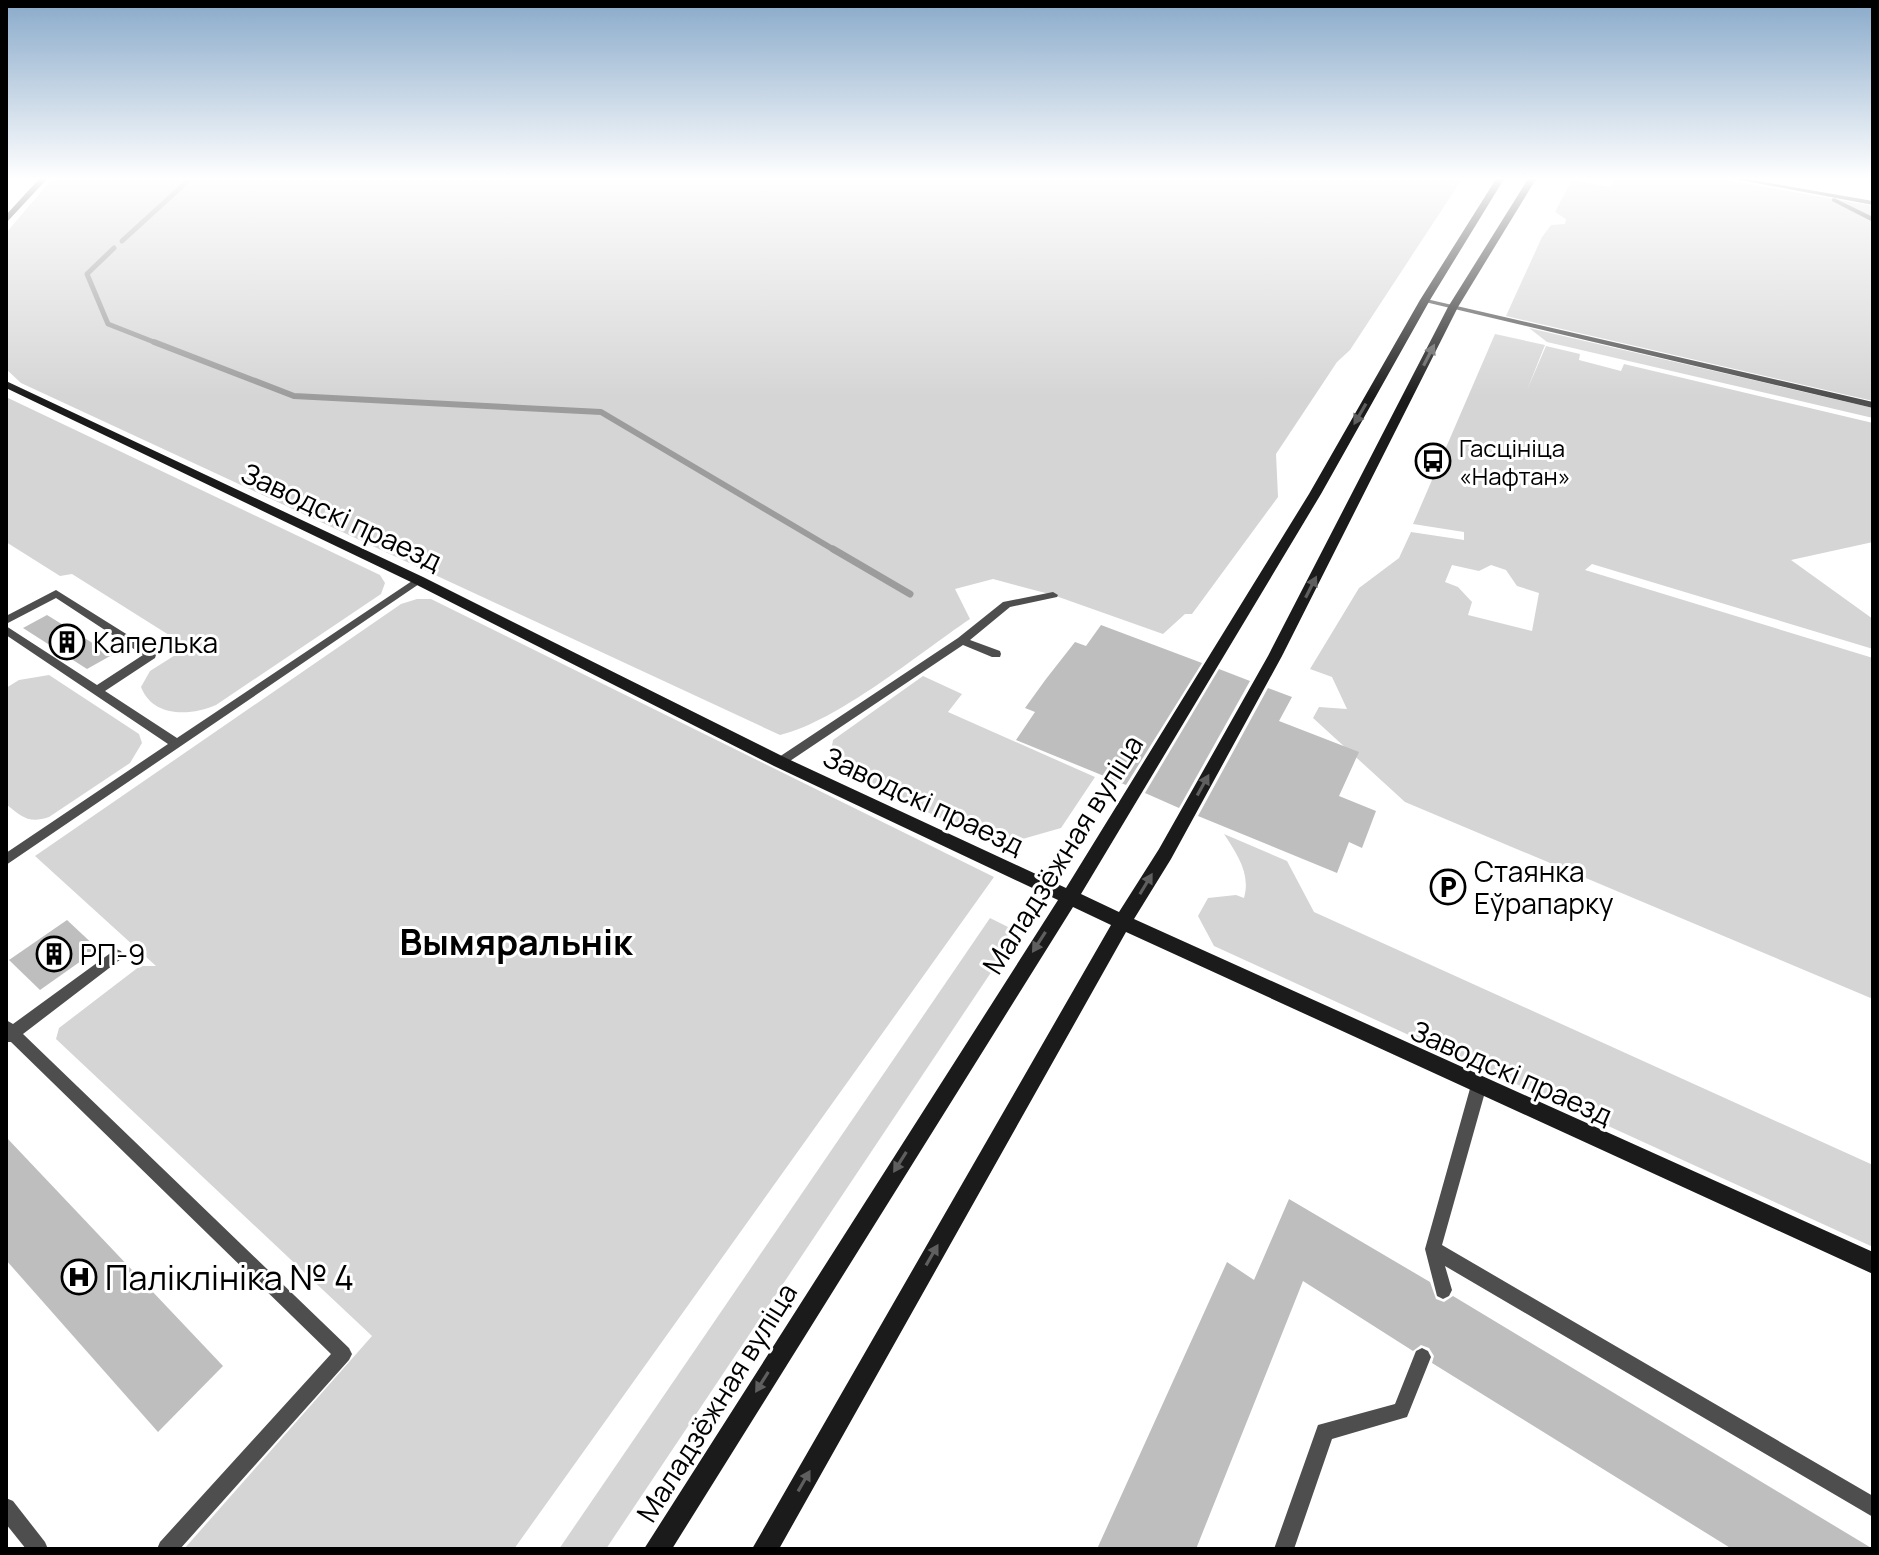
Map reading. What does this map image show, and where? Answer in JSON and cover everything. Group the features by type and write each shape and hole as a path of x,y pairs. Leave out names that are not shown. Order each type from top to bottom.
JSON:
{"main road":[{"name":"Маладзёжная вуліца","path":"657,1549 1112,830 1229,639 1455,252"},
{"path":"765,1549 1096,965 1165,854 1275,656 1453,307 1487,252"},
{"name":"Заводскі праезд","path":"6,384 418,580 780,762 1069,898 1873,1263"}],"lane":[{"path":"1425,300 1873,405"},
{"path":"7,857 418,580"},
{"path":"6,621 56,593 151,655 96,691"},
{"path":"780,762 962,641 1007,604 1053,595"},
{"path":"6,630 177,744"},
{"path":"962,641 996,654"},
{"path":"116,955 8,1032 343,1354 167,1549"},
{"path":"1443,1290 1433,1249 1479,1085"},
{"path":"1433,1249 1873,1507"},
{"path":"1284,1549 1325,1432 1401,1411 1422,1357"},
{"path":"6,1508 38,1549"}],"shaded area":[{"path":"6,252 1414,252 1276,454 1278,497 1192,614 1185,614 1163,634 1053,595 993,579 955,589 970,619 852,701 827,716 780,735 21,383 6,369"},
{"path":"1535,252 1873,252 1873,401 1506,316"},
{"path":"1529,328 1873,408 1873,418 1547,342"},
{"path":"1495,334 1545,345 1527,390 1546,346 1580,354 1579,360 1621,371 1624,364 1873,423 1873,542 1791,560 1873,619 1873,649 1592,564 1585,570 1873,658 1873,999 1405,802 1313,718 1319,707 1347,709 1332,677 1310,669 1359,588 1399,558 1411,532 1464,540 1464,532 1413,524","holes":["1452,565 1479,571 1491,565 1506,570 1517,586 1539,593 1532,631 1468,615 1472,602 1458,587 1445,582"]},
{"path":"6,397 380,575 385,583 381,594 216,705 184,712 163,709 147,697 141,687 150,671 188,647 72,574 60,576 6,542"},
{"path":"431,599 994,877 514,1549 184,1549 372,1336 56,1039 59,1028 140,966 156,966 35,856 401,604"},
{"path":"49,675 139,734 142,743 130,763 49,817 31,819 21,816 6,804 6,688 19,680"},
{"path":"923,676 962,694 948,712 1095,777 1061,828 1019,840 1011,851 839,771 830,757 833,740"},
{"path":"1224,834 1287,861 1314,912 1873,1165 1873,1247 1214,946 1198,916 1208,898 1236,895 1244,898 1246,889 1242,864"},
{"path":"990,918 1018,932 606,1549 559,1549"}],"building":[{"name":"Капелька","path":"47,615 112,655 87,669 23,628"},
{"path":"1101,625 1202,663 1126,785 1016,740 1035,712 1025,708 1046,679 1075,642 1086,646"},
{"path":"1219,669 1250,681 1179,808 1145,793"},
{"path":"1268,688 1292,697 1279,721 1359,752 1339,796 1376,811 1362,848 1349,842 1337,873 1198,816"},
{"name":"РП-9","path":"67,920 98,949 40,990 9,960"},
{"name":"Паліклініка № 4","path":"6,1137 223,1366 158,1432 6,1260"},
{"path":"1289,1199 1430,1282 1436,1299 1444,1302 1453,1296 1873,1549 1732,1549 1432,1363 1434,1356 1429,1348 1421,1345 1413,1351 1303,1281 1196,1549 1097,1549 1227,1262 1254,1280"}],"waterway":[{"path":"110,252 87,274 108,324 159,344"},
{"path":"154,342 294,396 601,412 836,551"},
{"path":"833,549 910,594"}],"place":[{"name":"Гасцініца «Нафтан»","path":"1433,461"},
{"name":"Капелька","path":"67,642"},
{"name":"Стаянка Еўрапарку","path":"1448,887"},
{"name":"РП-9","path":"54,954"},
{"name":"Паліклініка № 4","path":"79,1277"}],"district":[{"name":"Вымяральнік","path":"516,941"}]}
